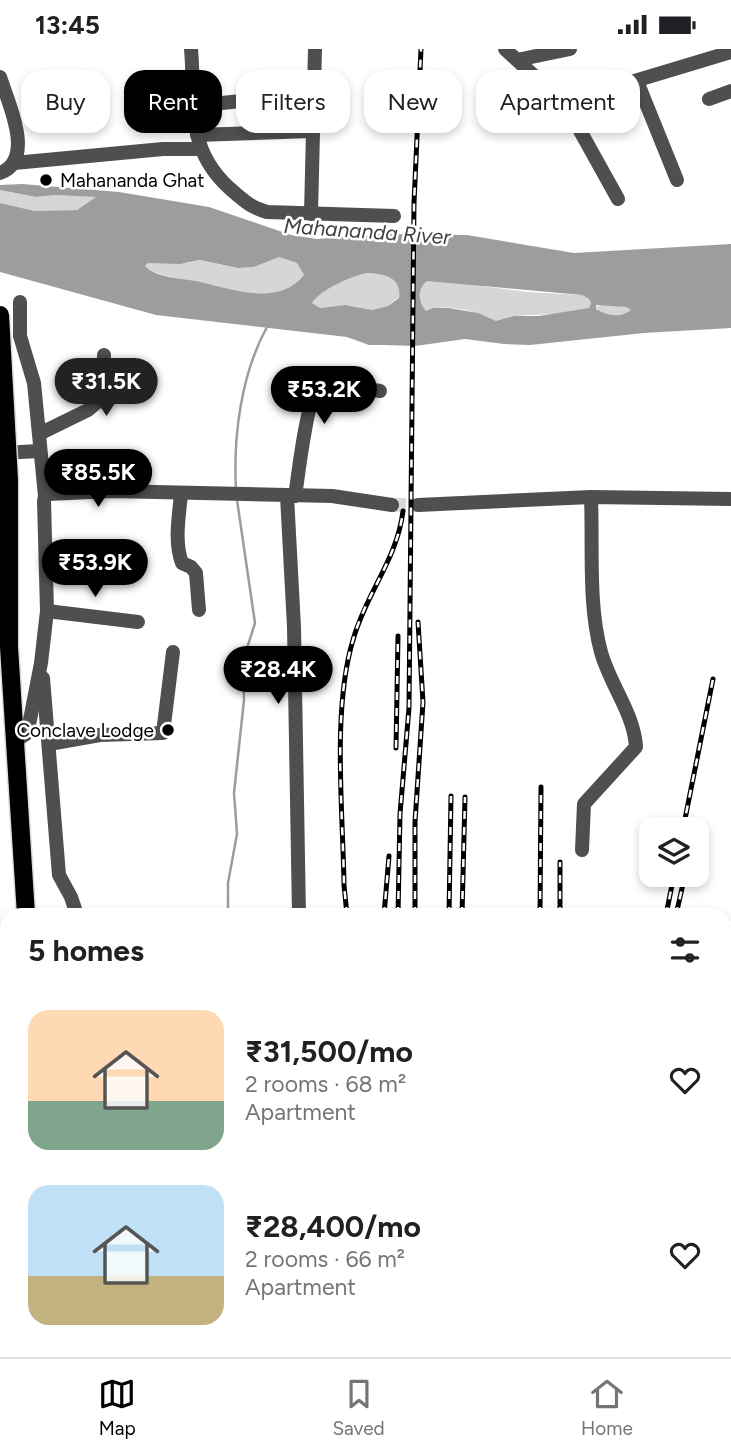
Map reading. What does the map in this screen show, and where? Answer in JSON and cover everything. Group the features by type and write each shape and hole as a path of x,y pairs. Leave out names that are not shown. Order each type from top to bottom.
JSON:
{"main road":[{"path":"0,315 9,480 7,598 26,908"},
{"path":"0,689 16,908"}],"street":[{"path":"191,49 191,70"},
{"path":"315,49 315,70"},
{"path":"505,49 528,70"},
{"path":"517,60 570,49"},
{"path":"640,80 731,52"},
{"path":"0,77 19,145 14,163 0,173"},
{"path":"640,88 677,180"},
{"path":"709,99 731,91"},
{"path":"197,133 217,179 251,207 267,212 394,216"},
{"path":"14,163 291,133"},
{"path":"311,214 312,133"},
{"path":"581,133 618,199"},
{"path":"15,741 26,734 29,725 41,663 47,611 45,496 34,383 20,336 20,302"},
{"path":"39,434 88,410 102,398 104,355"},
{"path":"299,908 291,496 310,403 317,388 322,385 380,391"},
{"path":"0,453 40,451"},
{"path":"45,496 111,491 332,496 392,505"},
{"path":"181,494 179,554 182,563 196,573 199,610"},
{"path":"582,850 584,804 636,747 635,731 601,654 594,619 592,498"},
{"path":"418,505 592,498 731,499"},
{"path":"47,611 138,622"},
{"path":"49,744 100,735 163,733 173,652"},
{"path":"41,663 59,875 75,908"}],"shaded area":[{"path":"22,184 119,192 209,207 291,235 317,239 379,234 467,235 574,253 731,244 731,328 644,333 530,345 465,339 415,346 369,345 347,337 156,315 0,272 0,203 35,211 77,210 96,197 36,197 0,190 0,185","holes":["279,257 297,263 304,275 281,291 253,293 162,275 145,266 148,263 180,264 200,260 238,268 254,267","374,273 391,278 398,285 399,298 388,306 372,310 345,305 320,308 312,303 329,288 362,274","427,281 582,295 591,303 589,308 539,316 514,316 496,321 478,313 449,308 426,311 421,304 422,288","596,305 626,307 631,310 614,315 596,309"]},
{"path":"0,190 36,197 97,197 77,210 35,211 0,203"},
{"path":"279,257 297,263 304,275 281,291 267,293 238,291 169,277 145,266 148,263 188,263 200,260 238,268 254,267"},
{"path":"368,273 380,274 395,281 399,297 388,306 372,310 345,305 320,308 312,303 337,284"},
{"path":"427,281 582,295 591,303 589,308 571,312 514,316 494,321 460,309 439,308 426,311 420,296"},
{"path":"604,304 631,310 612,315 595,307"}],"waterway":[{"path":"236,490 236,449 241,406 251,365 267,327"},
{"path":"228,908 228,883 237,834 234,793 244,700 243,661 255,623 237,500"}],"tunnel":[{"path":"392,505 418,505"}],"railway":[{"path":"398,908 400,814 409,708 414,203 421,49"},
{"path":"346,908 340,761 347,668 359,623 388,561 400,529 403,511"},
{"path":"415,908 415,822 423,702 418,622"},
{"path":"396,748 398,636"},
{"path":"685,817 713,679"},
{"path":"540,908 541,787"},
{"path":"449,908 451,796"},
{"path":"462,908 465,797"},
{"path":"385,908 389,856"},
{"path":"560,862 560,908"},
{"path":"667,908 672,887"},
{"path":"678,908 682,887"}],"place":[{"name":"Mahananda Ghat","path":"46,180"},
{"name":"Conclave Lodge","path":"168,730"}],"water label":[{"name":"Mahananda River","path":"367,231"}]}
